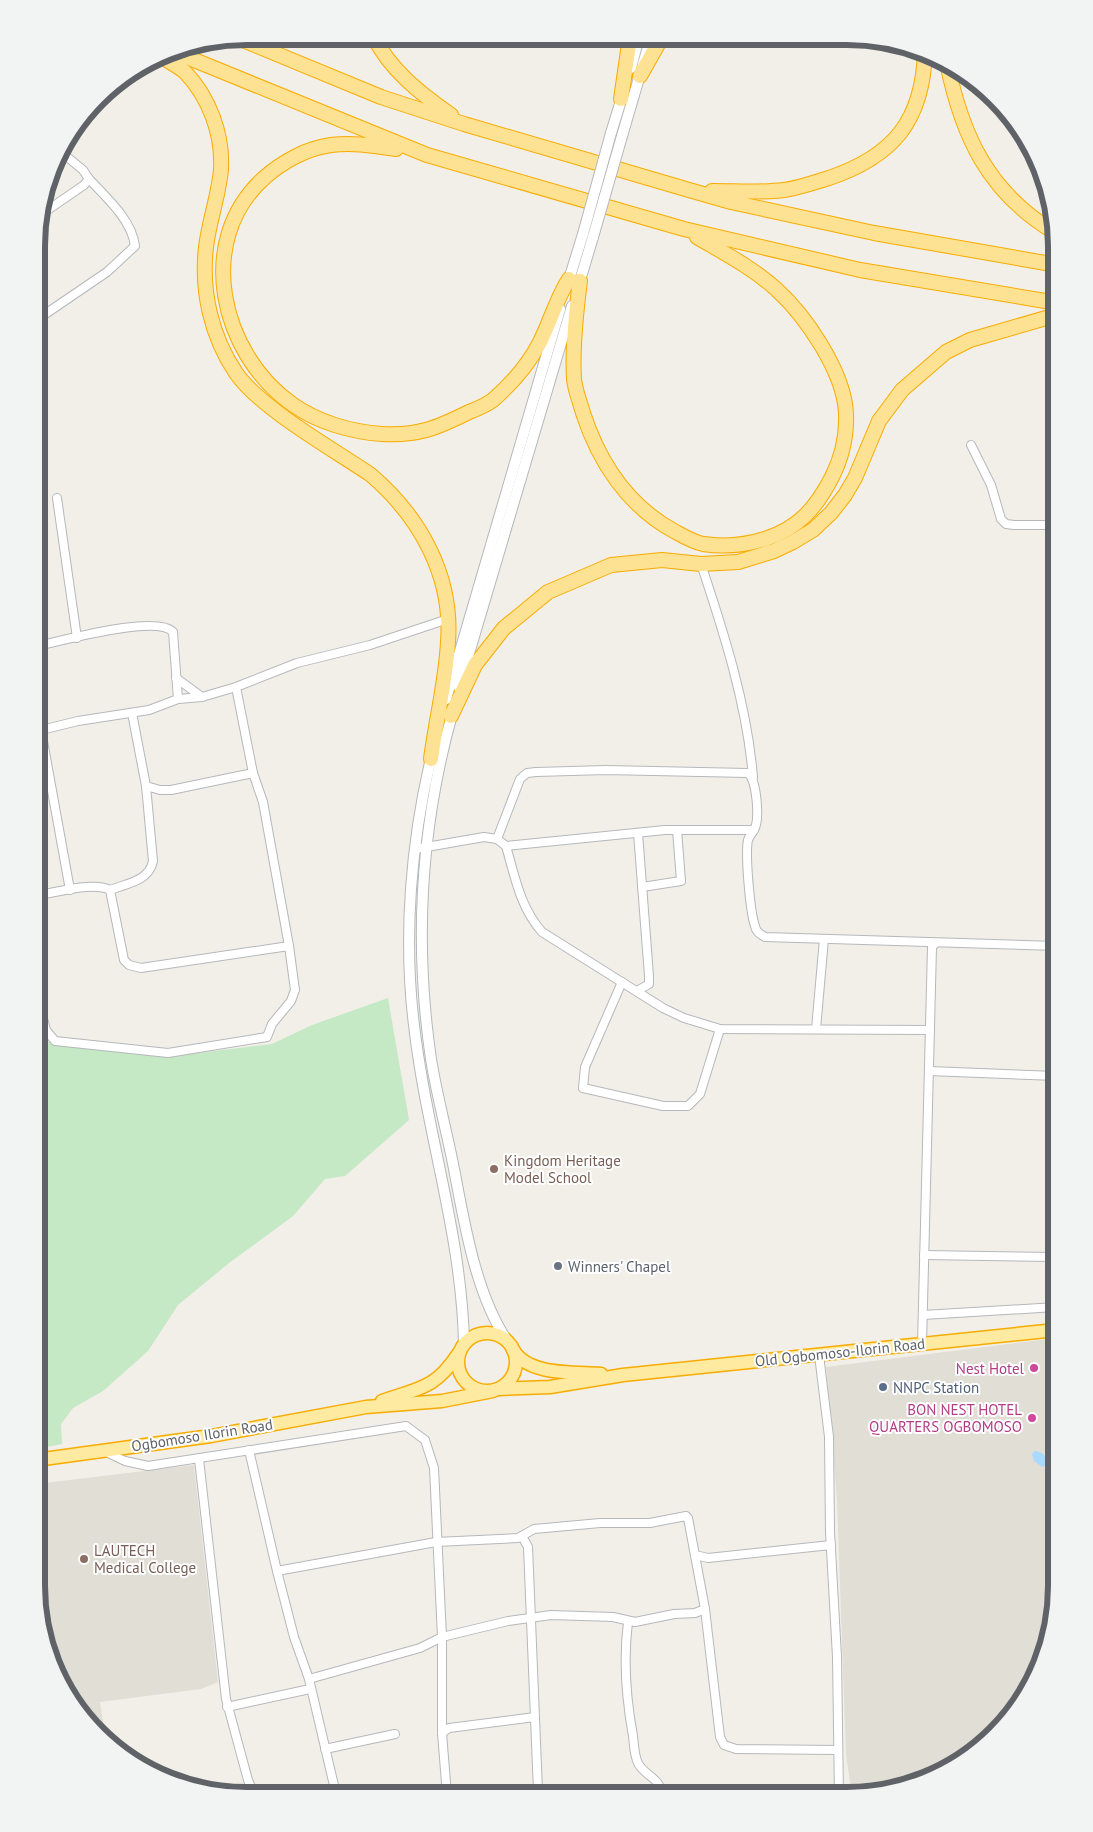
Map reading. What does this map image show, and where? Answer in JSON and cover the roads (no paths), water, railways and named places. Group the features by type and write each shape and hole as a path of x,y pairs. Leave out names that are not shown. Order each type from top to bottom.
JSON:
{"highway":[{"path":"255,45 381,97 464,124 732,202 874,233 1048,263"},
{"path":"380,45 400,74 424,97 464,124"},
{"path":"622,99 629,45"},
{"path":"640,76 658,45"},
{"path":"183,55 427,155 684,229 860,270 1048,302"},
{"path":"690,190 760,192 787,189 844,173 867,162 904,129 915,109 924,77 925,60"},
{"path":"168,61 184,71 198,89 212,114 220,140 221,169 206,248 205,293 215,333 236,374 268,406 371,475 401,503 422,534 436,563 446,596 448,643 431,759"},
{"path":"949,73 954,100 963,125 981,160 997,183 1016,204 1047,227"},
{"path":"427,155 358,144 330,145 305,152 276,168 252,190 230,225 223,258 224,288 230,319 246,354 268,383 292,404 316,418 342,428 368,433 414,434 436,429 491,402 508,385 538,346 559,294 574,280"},
{"path":"574,280 574,380 589,431 610,473 637,504 667,527 701,544 742,544 765,539 803,518 819,502 840,460 846,412 840,387 809,326 775,288 744,265 684,229"},
{"path":"451,716 475,665 504,628 548,592 611,565 662,560 701,564 738,562 755,558 794,542 813,530 831,513 845,495 879,421 902,390 946,352 970,340 1037,320 1048,319"},
{"name":"Old Ogbomoso-Ilorin Road","path":"624,1375 1048,1331"},
{"path":"366,1407 434,1382 446,1373 462,1348 481,1334 500,1336 510,1345 520,1359 542,1368 560,1372 624,1375"},
{"path":"366,1407 442,1401 495,1390 510,1379 514,1372 515,1356 510,1345"},
{"path":"462,1348 458,1362 465,1381 473,1388 482,1391 550,1387 624,1375"},
{"name":"Ogbomoso Ilorin Road","path":"45,1459 211,1436 366,1407"}],"street":[{"path":"588,235 611,133 637,45"},
{"path":"462,1348 460,1274 426,1096 412,1008 409,943 419,815 442,713 574,280 622,136 649,45"},
{"path":"45,314 107,272 135,246 134,238 112,204 83,170 67,156"},
{"path":"48,209 84,185 89,179"},
{"path":"510,1345 491,1313 479,1274 463,1215 432,1062 425,1007 422,931 426,846 440,762 451,716 574,280"},
{"path":"971,445 991,485 1001,519 1006,524 1048,525"},
{"path":"56,498 77,638"},
{"path":"701,564 742,706 750,748 757,822 748,839 747,849 754,926 758,933 765,937 824,940 1048,946"},
{"path":"45,729 148,710 178,699 202,696 236,687 297,663 370,645 448,619"},
{"path":"45,645 133,626 152,625 169,628 172,632 178,699"},
{"path":"176,678 202,696"},
{"path":"45,1026 55,1041 168,1053 259,1040 267,1037 272,1024 291,1001 295,990 289,946 263,802 253,773 236,687"},
{"path":"110,890 145,877 151,870 153,861 146,786 132,713"},
{"path":"45,761 70,890"},
{"path":"497,839 520,779 527,773 616,770 748,773 753,777"},
{"path":"146,786 160,790 171,790 253,773"},
{"path":"506,846 677,830 754,830"},
{"path":"642,887 681,881 677,830"},
{"path":"637,991 649,984 638,833"},
{"path":"416,849 484,836 497,839 506,846 522,903 532,921 542,932 684,1018 720,1029 930,1030"},
{"path":"45,894 104,886 110,890 124,960 129,965 141,968 289,946"},
{"path":"816,1029 824,940"},
{"path":"922,1344 932,947 936,943"},
{"path":"622,982 585,1067 583,1088 663,1106 688,1106 700,1094 720,1029"},
{"path":"412,1008 425,1007"},
{"path":"929,1071 1048,1076"},
{"path":"426,1096 439,1094"},
{"path":"924,1255 1048,1257"},
{"path":"922,1315 1048,1307"},
{"path":"819,1355 830,1436 831,1545 839,1787"},
{"path":"102,1450 125,1461 148,1466 406,1426 424,1440 434,1468 436,1542 442,1637 442,1732 446,1787"},
{"path":"249,1450 277,1571 294,1637 309,1679 334,1787"},
{"path":"199,1459 211,1583 228,1707 251,1787"},
{"path":"277,1571 436,1542 522,1536 534,1529 600,1523 624,1525 650,1523 686,1516 688,1518 705,1609 720,1737 724,1744 736,1749 838,1750"},
{"path":"522,1536 528,1547 538,1787"},
{"path":"695,1555 708,1558 831,1545"},
{"path":"309,1679 420,1648 442,1637 508,1621 551,1615 604,1616 628,1622 674,1614 695,1613 705,1609"},
{"path":"628,1622 625,1646 626,1702 637,1762 643,1771 659,1784 660,1787"},
{"path":"228,1707 310,1689"},
{"path":"442,1732 449,1728 535,1717"},
{"path":"442,1718 449,1728"},
{"path":"325,1748 396,1734"}],"water":[{"path":"1035,1451 1044,1455 1047,1465 1042,1467 1034,1461 1032,1454"}],"place":[{"name":"Kingdom Heritage Model School","path":"494,1169"},
{"name":"Winners' Chapel","path":"558,1266"},
{"name":"Nest Hotel","path":"1034,1368"},
{"name":"NNPC Station","path":"883,1387"},
{"name":"BON NEST HOTEL QUARTERS OGBOMOSO","path":"1032,1418"},
{"name":"LAUTECH Medical College","path":"84,1559"}]}
